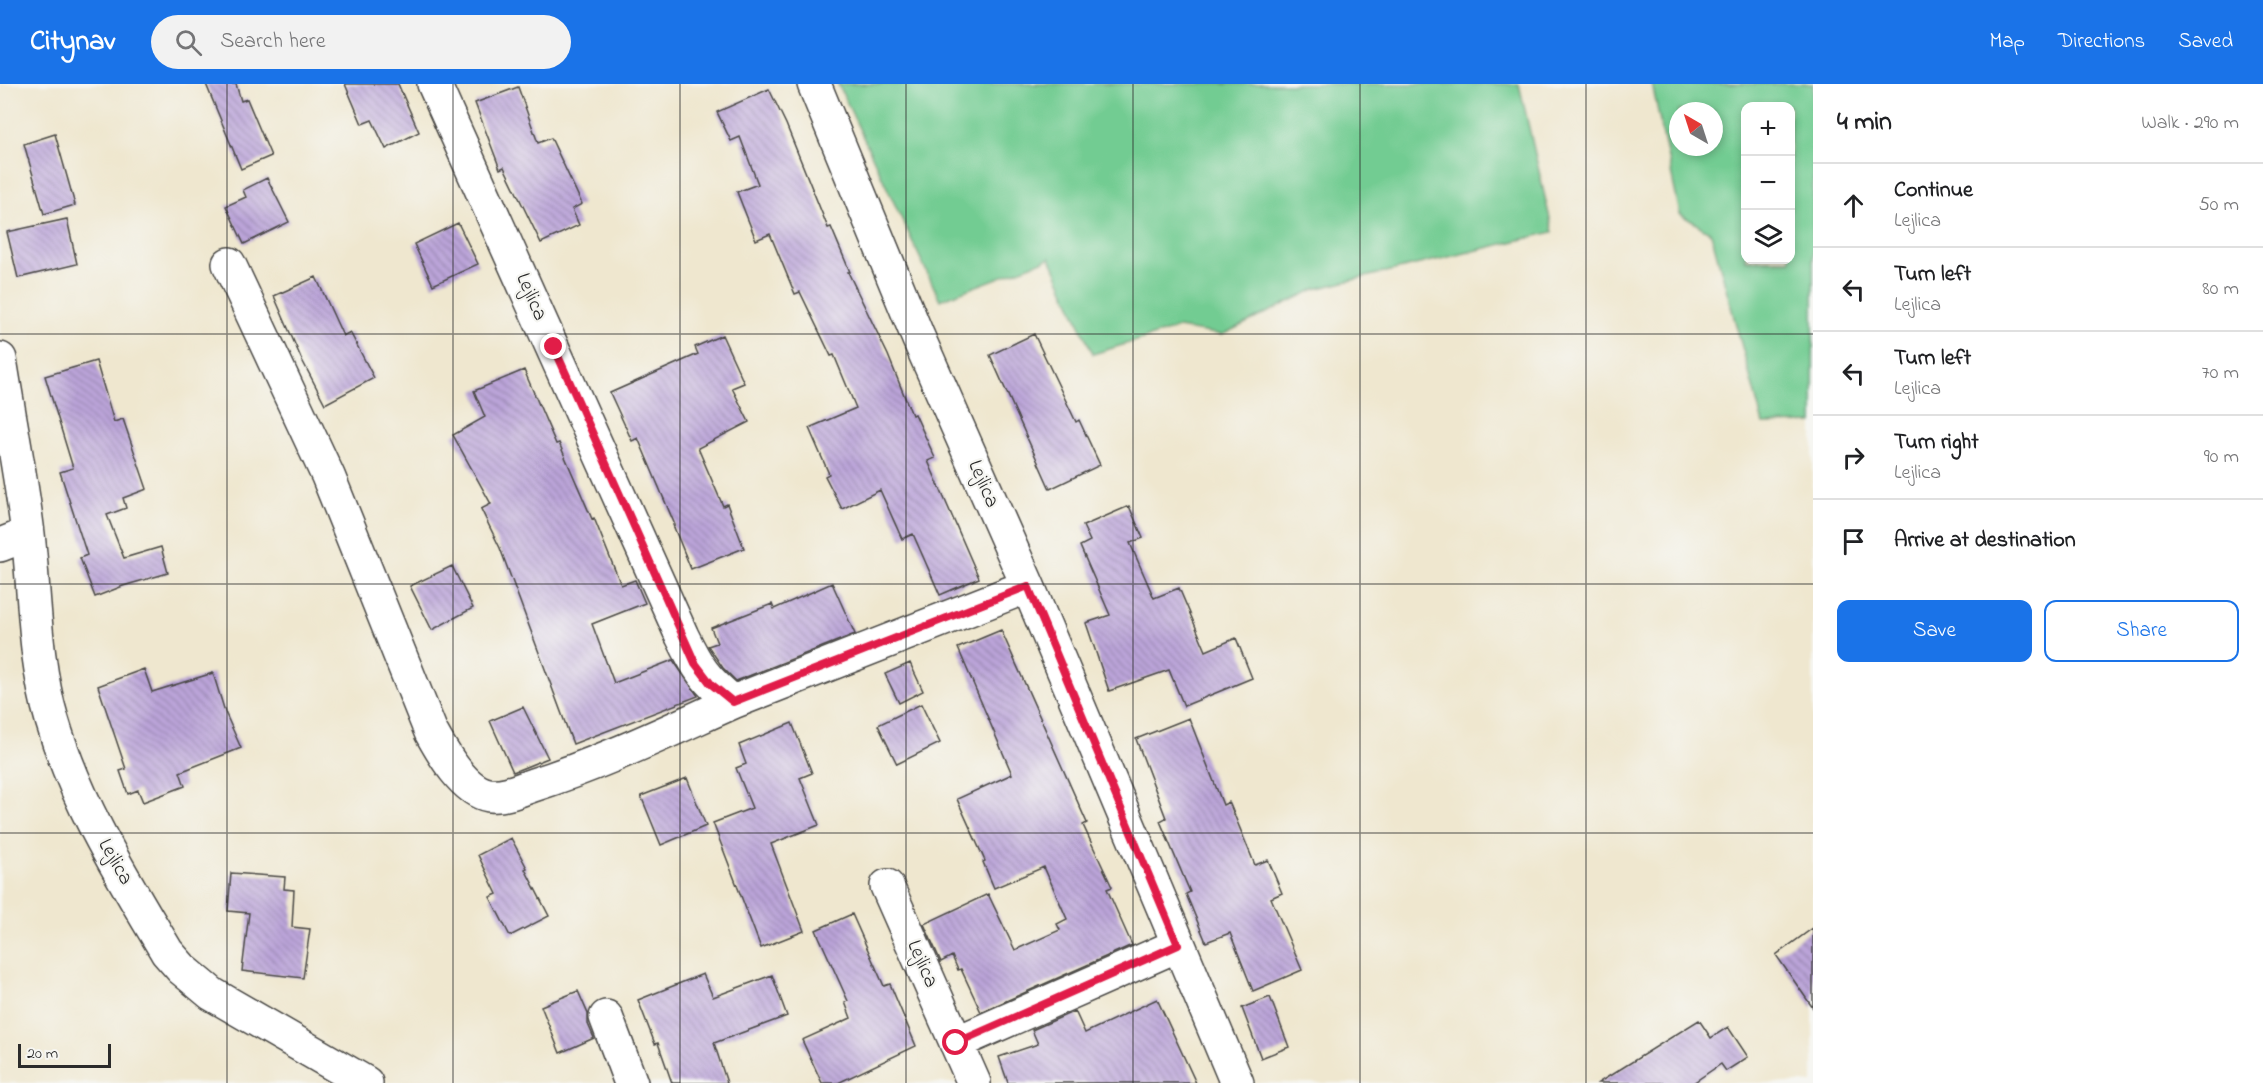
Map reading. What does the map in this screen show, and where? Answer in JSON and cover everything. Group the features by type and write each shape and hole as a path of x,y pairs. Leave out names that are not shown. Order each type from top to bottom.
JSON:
{"street":[{"name":"Lejlica","path":"434,84 695,663 711,684 733,702"},
{"name":"Lejlica","path":"814,84 918,337 1028,586 1237,1083"},
{"path":"229,264 328,476 430,732 446,759 471,786 488,795 507,794 558,777 733,702 1028,586"},
{"name":"Lejlica","path":"0,359 14,540 42,675 52,719 73,779 99,833 167,952 182,969 212,994 366,1083"},
{"name":"Lejlica","path":"887,886 974,1083"},
{"path":"956,1043 1178,945"},
{"path":"606,1017 631,1083"}],"green space":[{"path":"838,84 1519,84 1553,232 1315,289 1222,335 1178,328 1093,354 1050,258 940,300"},
{"path":"1652,84 1813,84 1813,423 1763,424 1711,233 1680,214"}],"building":[{"path":"206,84 236,84 241,101 247,99 271,156 241,169"},
{"path":"345,84 398,84 419,132 386,149 372,120 362,124"},
{"path":"518,87 538,143 551,138 582,204 572,209 579,225 541,243 504,167 500,169 475,103"},
{"path":"769,89 786,124 828,228 831,227 850,272 848,272 888,355 912,415 915,414 935,458 928,461 979,578 940,595 913,534 902,539 880,490 842,509 825,476 829,474 809,428 856,408 834,355 831,356 800,292 795,294 770,234 756,240 737,192 758,184 740,137 731,141 717,112"},
{"path":"55,134 75,205 44,214 24,144"},
{"path":"267,178 289,222 244,244 226,206 246,197 243,190"},
{"path":"67,219 77,264 18,278 7,232"},
{"path":"458,223 478,264 433,285 414,244"},
{"path":"316,277 343,336 350,332 374,378 325,404 301,358 274,296"},
{"path":"1034,334 1076,422 1079,420 1100,465 1050,489 990,355"},
{"path":"722,335 744,383 732,388 749,422 698,448 723,506 727,504 744,548 691,569 638,438 632,441 610,393 698,354 695,347"},
{"path":"96,361 114,422 123,419 147,489 123,498 126,508 107,515 124,558 161,547 168,573 95,597 80,558 87,555 60,472 73,468 45,376"},
{"path":"524,370 556,444 559,443 592,519 594,518 621,585 635,580 645,603 592,624 614,683 673,660 698,696 573,744 500,548 481,509 491,504 453,435 485,417 474,391"},
{"path":"1129,506 1143,538 1130,543 1154,598 1179,588 1206,651 1236,638 1252,678 1184,706 1169,670 1109,691 1086,623 1110,615 1080,546 1090,541 1083,526"},
{"path":"452,566 473,608 432,630 410,586"},
{"path":"832,583 855,634 736,681 723,668 708,646 717,643 711,628 772,604 774,609"},
{"path":"1001,630 1087,823 1083,825 1112,887 1107,889 1132,945 981,1012 961,969 958,970 952,956 941,962 924,924 988,894 1015,950 1060,930 1057,924 1067,919 1044,867 994,888 983,862 985,861 957,799 1012,774 958,648"},
{"path":"910,663 923,691 899,703 885,674"},
{"path":"144,669 152,692 213,673 225,712 241,748 180,772 185,786 143,802 138,790 128,794 120,771 126,769 98,686"},
{"path":"921,704 940,743 897,764 878,725"},
{"path":"523,707 548,758 513,772 490,721"},
{"path":"1189,718 1223,805 1229,802 1255,865 1268,860 1282,893 1271,898 1302,970 1253,991 1230,933 1206,942 1186,894 1190,892 1160,821 1166,818 1136,739"},
{"path":"792,723 812,773 800,778 819,825 771,844 804,931 761,948 713,823 752,808 736,768 746,764 739,745"},
{"path":"687,778 706,826 661,845 641,796"},
{"path":"511,838 549,916 510,936 490,897 497,894 478,855"},
{"path":"231,873 285,877 284,889 294,890 292,927 310,929 303,978 242,971 249,913 228,911"},
{"path":"852,914 884,986 890,984 916,1046 838,1083 822,1083 802,1040 851,1018 845,1002 848,1001 816,930"},
{"path":"1813,928 1813,1008 1776,955"},
{"path":"703,974 713,997 772,975 787,1016 714,1043 727,1083 672,1083 658,1043 655,1044 638,1000"},
{"path":"578,991 588,1014 588,1024 594,1038 560,1053 541,1006"},
{"path":"1270,997 1289,1047 1261,1058 1242,1008"},
{"path":"1157,999 1196,1083 1008,1083 999,1057 1038,1044 1032,1030 1075,1011 1085,1033"},
{"path":"1699,1020 1711,1038 1728,1027 1748,1057 1726,1071 1721,1064 1693,1083 1598,1083"}],"route":[{"path":"554,347 695,663 711,684 733,702 1028,586 1178,945 956,1043"}]}
